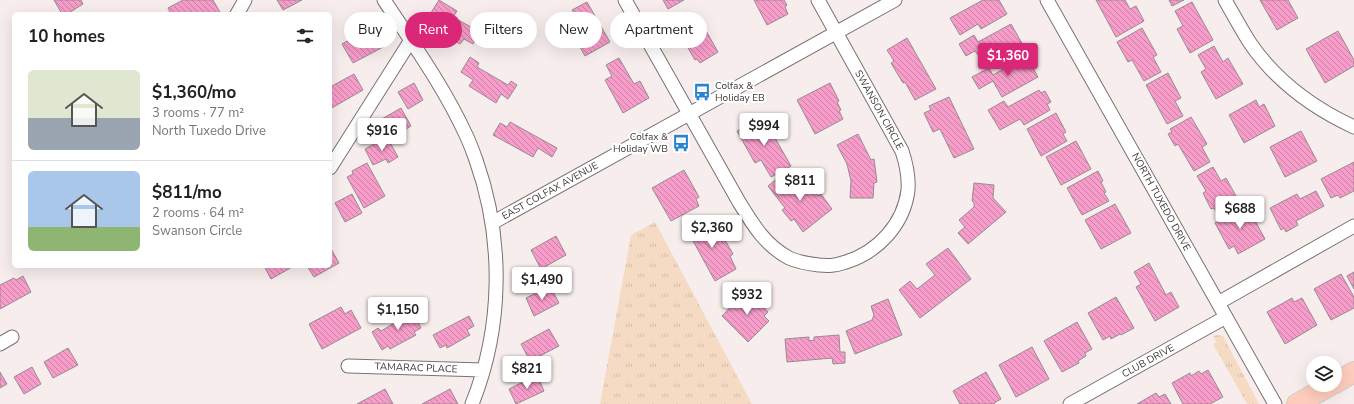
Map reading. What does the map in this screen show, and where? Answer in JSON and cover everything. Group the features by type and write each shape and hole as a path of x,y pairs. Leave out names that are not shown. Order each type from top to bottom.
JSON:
{"main road":[{"path":"1342,379 1354,372"},
{"path":"1297,404 1318,392"}],"street":[{"path":"238,12 245,0"},
{"path":"384,0 405,31"},
{"name":"SWANSON CIRCLE","path":"625,0 756,230 769,244 790,258 811,264 835,266 855,259 875,248 890,234 901,213 908,190 907,170 902,151 818,0"},
{"name":"EAST COLFAX AVENUE","path":"472,404 488,350 496,308 497,268 492,223 895,0"},
{"name":"NORTH TUXEDO DRIVE","path":"1047,0 1275,404"},
{"path":"1225,0 1250,43 1264,62 1285,84 1313,105 1354,127"},
{"path":"332,165 406,48"},
{"path":"416,48 447,98 467,136 488,198 492,223"},
{"path":"1218,303 1354,226"},
{"name":"CLUB DRIVE","path":"1070,404 1226,317"},
{"path":"0,344 12,337"},
{"name":"TAMARAC PLACE","path":"348,366 483,370"}],"green space":[{"path":"655,222 752,404 600,404 631,235"},
{"path":"1213,336 1223,336 1259,404 1247,404 1213,344 1216,342"}],"building":[{"path":"54,0 81,0 83,4 70,12 61,12"},
{"path":"183,0 213,0 220,12 170,12 168,8"},
{"path":"277,0 302,0 283,10"},
{"path":"439,0 457,11 456,12 432,12"},
{"path":"663,0 684,0 668,9"},
{"path":"754,0 784,0 787,5 785,7 788,14 767,25"},
{"path":"983,0 999,0 1007,14 981,29 978,24 960,35 950,18"},
{"path":"1096,0 1125,0 1130,9 1136,6 1144,21 1116,37"},
{"path":"1169,0 1184,0 1172,6"},
{"path":"1260,0 1288,0 1298,18 1277,30"},
{"path":"587,2 593,12 573,12 572,10"},
{"path":"1192,2 1213,40 1190,53 1177,29 1183,26 1175,11"},
{"path":"462,22 470,26 470,42 464,39 462,42"},
{"path":"1011,24 1023,45 994,61 989,51 979,56 975,51 966,56 959,44 974,35 978,42"},
{"path":"602,28 610,42 602,46"},
{"path":"1142,28 1157,55 1153,57 1161,72 1144,81 1132,60 1128,62 1117,42"},
{"path":"1338,31 1354,60 1354,66 1325,83 1306,49"},
{"path":"707,33 718,52 700,63 697,59 695,60 688,48 707,48"},
{"path":"907,38 936,89 915,100 905,82 903,83 891,63 894,61 887,50"},
{"path":"1214,46 1223,62 1228,58 1243,84 1216,99 1201,72 1206,69 1198,55"},
{"path":"344,48 381,48 353,63"},
{"path":"581,48 599,48 585,56"},
{"path":"1026,56 1038,77 1002,97 993,81 979,89 972,77 989,68 993,75"},
{"path":"470,57 479,63 477,67 508,85 511,81 517,85 508,99 501,94 496,103 469,86 473,80 461,72"},
{"path":"619,58 634,84 640,81 649,98 623,113 605,80 612,76 606,65"},
{"path":"1168,73 1181,98 1175,101 1183,116 1167,124 1146,85"},
{"path":"354,74 363,90 332,108 332,86"},
{"path":"414,83 423,100 408,109 398,92"},
{"path":"830,83 839,101 837,102 841,110 839,111 843,119 815,134 797,100"},
{"path":"1039,90 1041,93 1045,91 1051,102 1047,104 1050,110 1024,125 1020,119 1000,130 988,110 1004,101 1008,107"},
{"path":"949,97 974,149 954,158 940,129 933,132 924,113 931,110 929,106"},
{"path":"1256,100 1259,107 1264,104 1275,126 1244,143 1229,115"},
{"path":"401,108 411,126 391,138 380,120"},
{"path":"1056,113 1066,132 1063,134 1067,141 1041,156 1027,129"},
{"path":"763,117 791,166 771,177 761,160 755,163 737,131"},
{"path":"1191,117 1207,144 1202,147 1210,162 1194,171 1178,144 1175,146 1168,134 1172,132 1170,129"},
{"path":"510,122 557,148 552,157 538,148 533,157 493,135 500,123 507,127"},
{"path":"1301,131 1317,161 1285,177 1270,147"},
{"path":"858,134 871,160 874,159 877,182 874,183 873,198 850,198 851,181 847,164 837,145"},
{"path":"387,137 398,157 388,163 386,159 373,165 365,149"},
{"path":"1076,141 1091,169 1061,185 1046,157"},
{"path":"1354,162 1354,191 1340,198 1338,195 1331,198 1321,179"},
{"path":"367,163 385,196 364,208 347,177 353,174 352,171"},
{"path":"1213,167 1221,181 1226,178 1241,205 1219,217 1214,208 1211,209 1203,193 1206,191 1197,176"},
{"path":"684,170 699,197 696,199 699,206 671,221 652,188"},
{"path":"1098,171 1106,192 1104,193 1109,201 1082,215 1067,188"},
{"path":"783,174 793,187 804,179 818,196 821,194 832,209 803,232 794,219 791,221 782,210 785,208 768,186"},
{"path":"974,183 994,185 993,198 1006,212 968,244 958,233 965,227 959,220 974,207 974,203 972,201"},
{"path":"1316,191 1324,206 1296,221 1298,225 1286,232 1284,228 1281,230 1270,208 1297,194 1300,199"},
{"path":"352,194 362,213 345,222 335,203"},
{"path":"1115,204 1131,233 1101,249 1085,220"},
{"path":"1247,206 1265,239 1238,254 1234,246 1229,249 1215,223"},
{"path":"705,218 715,236 718,234 722,242 725,240 733,254 730,256 736,269 715,281 686,228"},
{"path":"556,236 566,255 541,269 531,250"},
{"path":"948,248 971,279 920,318 899,290 910,281 917,289 935,275 926,264"},
{"path":"332,251 339,263 332,267"},
{"path":"1149,263 1166,295 1171,292 1179,307 1155,321 1136,287 1141,284 1134,272"},
{"path":"265,268 290,268 271,279"},
{"path":"308,268 330,268 314,277"},
{"path":"1354,272 1354,289 1347,276"},
{"path":"1341,274 1354,297 1354,308 1331,320 1314,289"},
{"path":"23,276 31,292 0,309 0,285 14,278 16,280"},
{"path":"550,286 559,303 534,316 526,298"},
{"path":"746,291 768,312 764,316 769,321 748,342 722,316"},
{"path":"1116,297 1134,328 1111,339 1110,336 1103,340 1088,313"},
{"path":"1292,298 1294,302 1302,298 1317,325 1285,344 1267,312"},
{"path":"888,299 902,335 855,354 846,331 872,320 874,315 871,306"},
{"path":"341,307 345,314 351,310 361,328 322,349 309,324"},
{"path":"411,308 421,328 414,332 416,335 390,349 388,346 382,350 372,332 378,328 381,331 403,318 401,314"},
{"path":"469,316 474,326 467,330 470,335 447,348 446,345 440,348 433,335"},
{"path":"1077,322 1092,349 1085,353 1086,356 1078,361 1079,363 1062,372 1044,341"},
{"path":"549,329 559,346 530,361 521,344"},
{"path":"839,335 840,352 845,352 845,363 833,364 832,358 787,362 785,339 809,337 809,341 814,340 814,337"},
{"path":"1032,347 1049,379 1016,397 999,365"},
{"path":"68,348 78,365 53,378 44,362"},
{"path":"32,367 41,384 24,394 14,377"},
{"path":"1208,370 1223,397 1210,404 1183,404 1172,383 1190,373 1191,376 1199,371 1201,374"},
{"path":"0,372 7,384 0,388"},
{"path":"986,372 1001,399 994,403 995,404 960,404 953,391"},
{"path":"537,375 544,391 516,404 509,389"},
{"path":"385,389 393,404 357,404"},
{"path":"450,389 458,404 422,404"},
{"path":"1156,393 1159,397 1165,394 1171,404 1137,404"}],"place":[{"name":"Colfax & Holiday EB","path":"702,92"},
{"name":"Colfax & Holiday WB","path":"681,143"}]}
